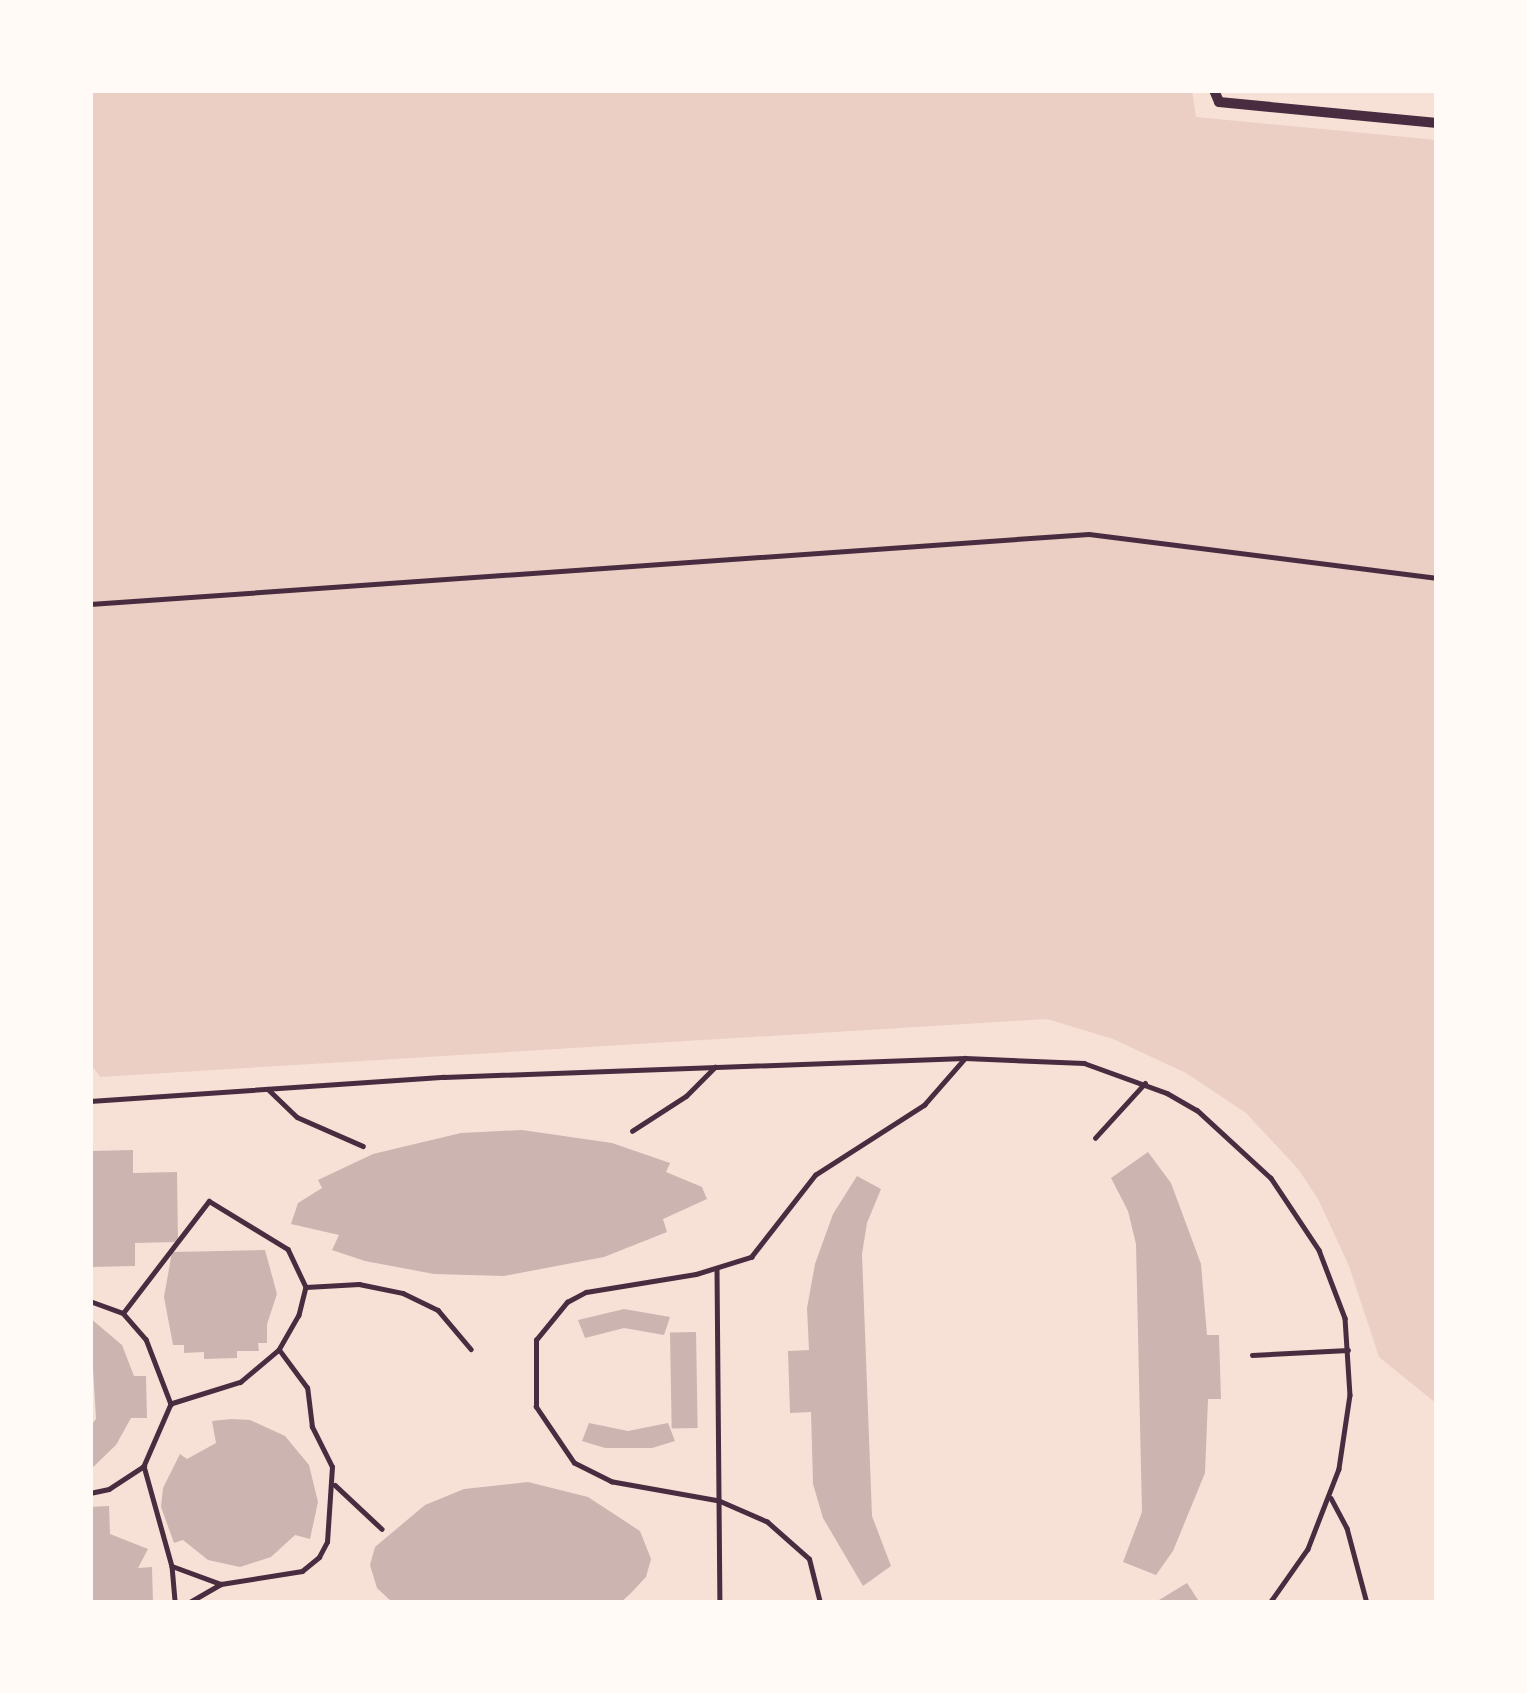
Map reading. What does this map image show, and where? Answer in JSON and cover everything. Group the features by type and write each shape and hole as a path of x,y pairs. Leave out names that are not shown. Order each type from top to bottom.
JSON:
{"street":[{"path":"1214,90 1220,102 1437,123"}],"lane":[{"path":"90,604 363,581 1089,534 1437,578"},
{"path":"820,1603 814,1570 789,1537 718,1501 613,1482 574,1463 559,1449 536,1407 536,1340 567,1302 608,1286 717,1269 751,1257 815,1174 924,1105 964,1058"},
{"path":"90,1101 964,1058 1084,1063 1144,1083 1197,1110 1271,1178 1305,1226 1334,1283 1348,1350 1347,1433 1331,1498 1308,1549 1270,1603"},
{"path":"632,1131 686,1096 715,1067"},
{"path":"1096,1138 1144,1083"},
{"path":"268,1089 297,1117 363,1146"},
{"path":"123,1313 209,1201 285,1245 306,1287 299,1315 279,1350 241,1382 171,1404"},
{"path":"717,1269 720,1603"},
{"path":"306,1287 359,1284 403,1293 438,1310 471,1349"},
{"path":"90,1300 123,1313 153,1352 171,1404 144,1466 109,1489 90,1493"},
{"path":"279,1350 307,1388 310,1421 335,1485 382,1528"},
{"path":"1252,1355 1348,1350"},
{"path":"144,1466 172,1566 175,1603"},
{"path":"188,1603 221,1584 311,1565 327,1542 335,1485"},
{"path":"1331,1498 1347,1528 1367,1603"},
{"path":"172,1566 221,1584"}],"shaded area":[{"path":"90,90 1192,90 1196,117 1437,140 1437,1404 1379,1357 1349,1266 1319,1201 1299,1170 1246,1113 1186,1073 1113,1039 1047,1019 100,1077 90,1063"}],"building":[{"path":"522,1130 612,1143 670,1163 666,1172 702,1187 707,1199 663,1219 667,1232 604,1257 504,1276 434,1274 365,1261 332,1250 339,1235 291,1224 298,1203 322,1188 318,1180 373,1154 461,1133"},
{"path":"133,1150 133,1173 177,1172 178,1242 135,1243 135,1266 90,1267 90,1151"},
{"path":"1148,1152 1171,1183 1201,1264 1207,1335 1219,1335 1221,1399 1208,1399 1205,1473 1173,1551 1156,1575 1123,1562 1142,1512 1136,1244 1128,1211 1111,1178"},
{"path":"857,1176 881,1189 867,1223 862,1254 872,1516 891,1566 863,1586 823,1518 813,1484 811,1412 790,1413 788,1351 809,1350 807,1308 815,1264 833,1214"},
{"path":"265,1250 277,1294 267,1324 267,1343 258,1343 259,1351 237,1351 237,1358 204,1359 204,1352 184,1353 184,1345 173,1345 164,1297 172,1252"},
{"path":"624,1309 670,1317 664,1335 624,1328 585,1338 578,1320"},
{"path":"90,1318 122,1345 134,1376 146,1376 147,1418 131,1418 116,1445 90,1470 90,1426 96,1419"},
{"path":"670,1332 696,1332 698,1428 672,1428"},
{"path":"250,1420 285,1436 309,1465 318,1502 310,1539 295,1535 271,1557 240,1567 208,1560 183,1540 174,1543 161,1507 163,1488 180,1454 187,1459 216,1443 212,1421"},
{"path":"589,1423 628,1431 668,1423 675,1441 652,1448 605,1448 582,1441"},
{"path":"528,1482 588,1497 640,1531 651,1559 646,1577 620,1603 393,1603 377,1588 370,1565 375,1547 425,1505 464,1489"},
{"path":"109,1506 110,1534 148,1549 138,1568 152,1567 153,1603 90,1603 90,1507"},
{"path":"1187,1583 1200,1603 1154,1603"}]}
